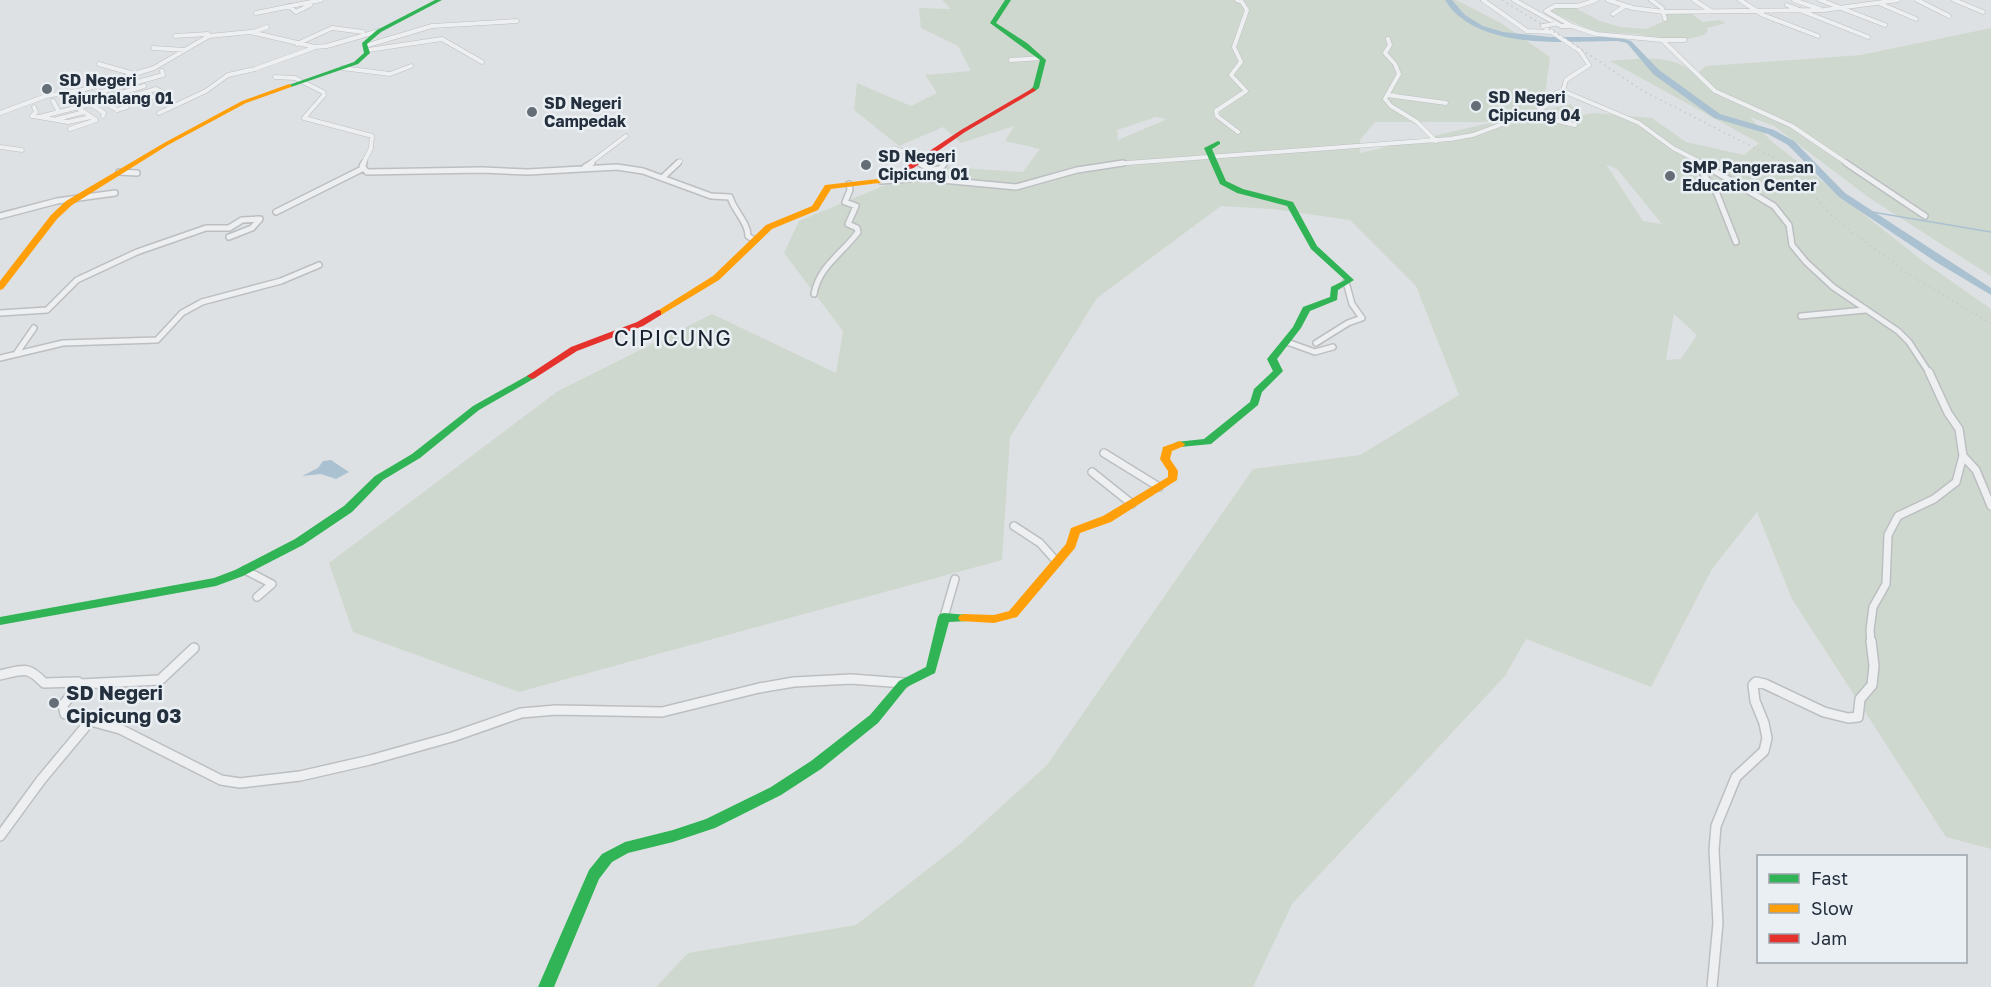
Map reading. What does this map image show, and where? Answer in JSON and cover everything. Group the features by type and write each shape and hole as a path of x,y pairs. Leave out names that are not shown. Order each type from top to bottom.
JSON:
{"street":[{"path":"297,0 301,4"},
{"path":"256,13 321,0"},
{"path":"289,6 297,12 321,0"},
{"path":"253,32 297,44 327,46 374,31 439,0"},
{"path":"879,181 919,162 963,131 1036,89 1043,62 1041,58 1026,43 994,25 993,22 1008,0"},
{"path":"1237,0 1242,2 1247,10 1242,16 1238,39 1234,47 1241,62 1231,75 1246,91 1216,111 1217,116 1238,132"},
{"path":"1483,0 1494,3 1527,31 1552,32"},
{"path":"1514,0 1561,26"},
{"path":"1596,0 1578,6 1559,6 1547,9 1572,26 1596,34 1685,40"},
{"path":"1608,0 1625,6 1664,12 1824,10 1898,0"},
{"path":"1651,0 1664,12 1665,19"},
{"path":"1695,0 1711,11"},
{"path":"1740,0 1754,10 1818,36"},
{"path":"1794,0 1824,10"},
{"path":"1820,0 1885,25"},
{"path":"1870,0 1916,19"},
{"path":"1917,0 1948,16"},
{"path":"1954,0 1983,12"},
{"path":"1787,5 1868,37"},
{"path":"1613,14 1625,6"},
{"path":"366,48 432,26 518,21"},
{"path":"1563,91 1566,80 1589,65 1581,52 1543,26 1554,24 1572,26"},
{"path":"175,36 253,32 267,27"},
{"path":"297,44 333,28 374,31"},
{"path":"0,287 54,217 75,199 229,109 362,59 366,48 365,41 374,31"},
{"path":"0,113 18,109 46,96 82,90 159,66 204,38 216,35"},
{"path":"366,48 442,39 482,62"},
{"path":"1388,39 1390,45 1386,53 1395,64 1398,74 1385,99 1392,109 1402,111 1418,122 1436,141"},
{"path":"1662,40 1715,91 1792,126 1925,216"},
{"path":"159,113 206,91 228,75 255,69 315,47"},
{"path":"153,48 188,50"},
{"path":"1011,60 1041,58"},
{"path":"99,64 134,74"},
{"path":"342,68 390,74 411,66"},
{"path":"127,107 117,110 104,101 96,89 139,76 144,76 146,80 163,75 162,71"},
{"path":"275,77 304,81 324,93 304,118 373,137 362,169 276,213"},
{"path":"91,117 71,122 54,120 36,112 59,112 91,105 144,86"},
{"path":"104,101 156,89 164,93 135,102"},
{"path":"82,90 91,105 104,113 103,116"},
{"path":"0,621 195,586 223,579 245,570 315,532 348,509 370,484 416,456 476,408 536,374 574,349 640,324 716,278 772,225 810,211 828,187 918,178 1016,187 1066,172 1116,163 1436,141 1473,135 1544,108 1556,93 1563,91 1639,123 1669,146 1774,206 1789,225 1790,242 1795,250 1833,287 1898,331 1920,357 1959,429 1963,456 1958,479 1953,486 1934,499 1898,516 1888,535 1886,584 1873,607 1870,630 1874,666 1872,685 1860,699 1858,717 1851,718 1828,712 1765,684 1756,682 1753,685 1754,701 1767,728 1767,741 1762,753 1736,776 1717,822 1719,904 1712,987"},
{"path":"1387,95 1446,103"},
{"path":"70,129 96,120 78,108 71,96"},
{"path":"53,101 59,112"},
{"path":"54,120 84,112"},
{"path":"1527,114 1575,125"},
{"path":"580,169 626,136"},
{"path":"944,617 994,619 1013,614 1071,545 1073,535 1078,529 1107,519 1173,478 1173,471 1165,459 1167,449 1178,444 1204,443 1255,403 1257,391 1278,371 1272,359 1287,342 1306,309 1333,299 1336,287 1350,280 1312,245 1290,204 1227,186 1221,180 1211,158 1209,147 1218,143"},
{"path":"0,147 22,150"},
{"path":"894,148 907,153 932,170"},
{"path":"1692,158 1717,194 1736,242"},
{"path":"662,178 680,161"},
{"path":"918,178 932,170 940,169 945,163"},
{"path":"362,169 376,173 482,170 528,172 629,168 711,196 730,197 734,210 748,227 748,236 754,240"},
{"path":"119,172 137,173"},
{"path":"814,294 819,274 846,250 858,232 857,228 848,224 856,206 845,202 850,190 849,184"},
{"path":"0,216 52,202 115,193"},
{"path":"0,313 46,310 77,280 137,252 206,228 229,228 246,219 260,219 252,228 229,237"},
{"path":"0,358 63,343 157,340 182,314 202,302 281,281 319,265"},
{"path":"1316,344 1348,323 1362,318 1352,304 1346,282"},
{"path":"1801,316 1865,310"},
{"path":"16,354 34,328"},
{"path":"1287,342 1315,352 1333,347"},
{"path":"1104,453 1159,487"},
{"path":"1963,456 1976,470 1991,506"},
{"path":"1092,472 1132,504"},
{"path":"1014,526 1040,543 1057,562"},
{"path":"245,570 272,584 257,597"},
{"path":"546,987 594,875 604,860 629,846 684,834 770,796 804,774 876,718 904,683 931,670 935,664 936,648 955,579"},
{"path":"0,675 27,669 33,671 42,682 73,681 80,684 160,680 194,648"},
{"path":"80,684 63,705 63,712 120,729 221,780 229,783 250,784 315,772 419,746 519,713 562,710 659,712 693,707 752,689 782,684 866,679 904,683"},
{"path":"0,836 30,793 91,720"}],"shaded area":[{"path":"942,0 1456,0 1501,23 1550,57 1543,110 1571,104 1578,116 1595,113 1652,118 1686,142 1744,155 1759,143 1610,61 1644,58 1666,60 1677,63 1695,75 1706,66 1861,55 1991,28 1991,276 1871,199 1774,126 1750,117 1770,140 1924,262 1991,309 1991,849 1946,837 1792,599 1757,512 1712,569 1651,687 1526,639 1505,676 1292,904 1253,987 656,987 688,953 856,925 960,844 1047,765 1253,469 1360,455 1459,395 1416,286 1350,220 1272,209 1221,206 1097,298 1010,437 1002,560 519,692 353,632 329,563 558,391 712,314 836,373 843,331 784,253 799,221 931,166 1023,172 1040,149 1005,141 1014,126 961,143 943,127 899,146 854,110 857,83 911,106 937,93 925,75 971,71 958,46 921,28 919,8 951,9","holes":["1156,117 1167,119 1118,140 1117,130","1375,122 1494,122 1360,153 1360,140","1606,164 1618,170 1662,224 1643,221","1674,314 1697,335 1681,359 1666,360"]},
{"path":"1556,7 1575,8 1600,21 1620,27 1646,29 1665,21 1664,12 1688,11 1703,22 1719,20 1726,23 1707,28 1708,31 1704,35 1670,40 1637,34 1590,30 1550,11"}],"water":[{"path":"331,460 349,472 336,479 321,474 302,476 318,468 323,461"}],"waterway":[{"path":"1448,0 1462,16 1481,27 1502,34 1526,38 1618,39 1629,42 1656,72 1717,116 1771,132 1791,143 1842,195 1991,292"},
{"path":"1866,211 1991,232"}],"railway":[{"path":"1502,0 1569,41 1643,91 1780,161 1800,179 1829,213 1848,229 1907,273 1991,324"}],"traffic: fast":[{"path":"289,86 356,63 367,53 364,44 379,31 439,0"},
{"path":"1008,0 993,23 1043,60 1036,88 1033,90"},
{"path":"1180,444 1207,442 1255,403 1257,391 1278,371 1272,359 1297,328 1306,309 1334,298 1334,289 1350,280 1314,247 1290,204 1240,191 1223,182 1208,148 1218,143"},
{"path":"0,621 216,582 239,573 299,542 348,509 379,478 416,456 476,408 532,376"},
{"path":"546,987 594,875 607,858 625,848 710,824 776,791 816,765 874,719 903,684 931,670 944,617 964,618"}],"traffic: slow":[{"path":"0,287 54,217 69,203 166,144 244,102 289,86"},
{"path":"658,313 716,278 769,227 815,208 828,187 879,181 899,174"},
{"path":"964,618 994,619 1013,614 1071,545 1075,531 1107,519 1173,478 1173,471 1165,459 1167,449 1180,444"}],"traffic: jam":[{"path":"899,174 963,131 1033,90"},
{"path":"532,376 574,349 640,324 658,313"}],"place":[{"name":"SD Negeri Tajurhalang 01","path":"47,89"},
{"name":"SD Negeri Cipicung 04","path":"1476,106"},
{"name":"SD Negeri Campedak","path":"532,112"},
{"name":"SD Negeri Cipicung 01","path":"866,165"},
{"name":"SMP Pangerasan Education Center","path":"1670,176"},
{"name":"SD Negeri Cipicung 03","path":"54,703"}],"district":[{"name":"CIPICUNG","path":"673,337"}]}
